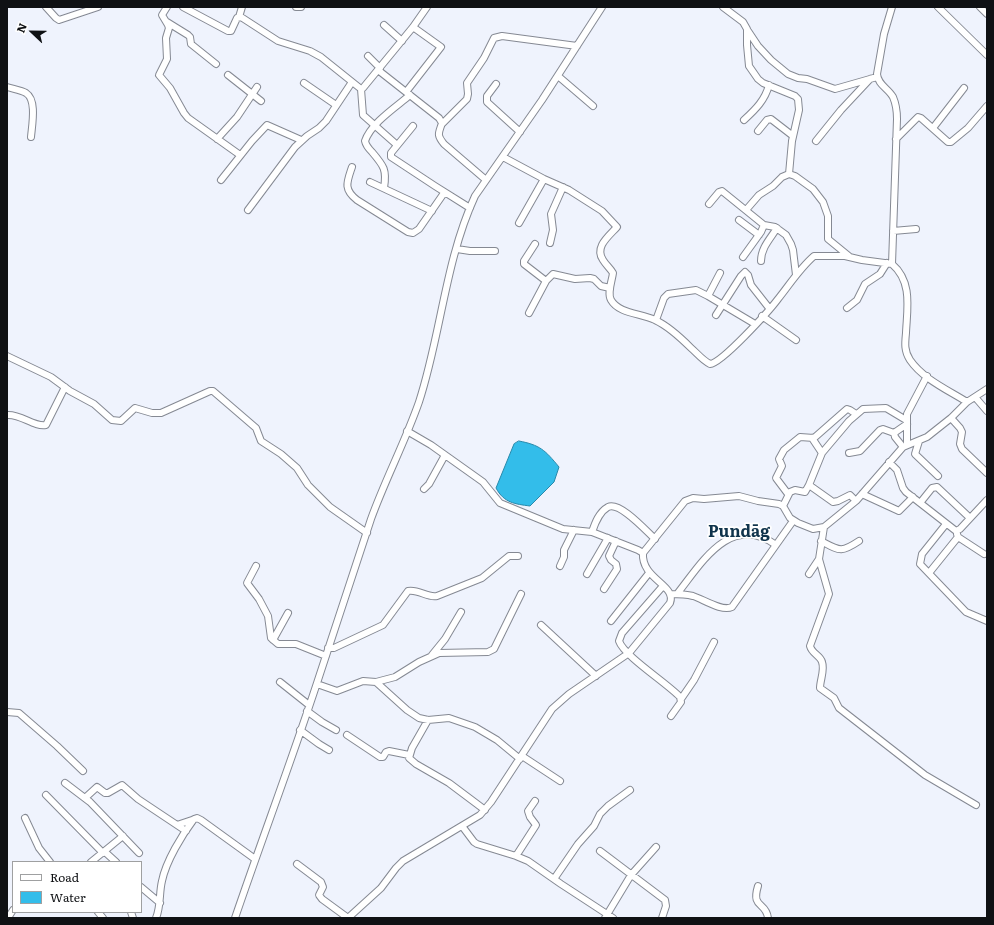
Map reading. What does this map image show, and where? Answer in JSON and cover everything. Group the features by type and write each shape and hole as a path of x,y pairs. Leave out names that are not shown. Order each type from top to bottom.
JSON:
{"street":[{"path":"46,7 59,20 98,7"},
{"path":"167,7 162,15 169,28 166,38 167,59 159,75 170,88 184,113 240,156"},
{"path":"183,7 228,31 230,31 239,17 242,7"},
{"path":"296,7 301,7"},
{"path":"361,88 363,88 379,69 427,7"},
{"path":"235,918 317,684 372,517 426,380 457,249 470,208 475,196 558,76 602,7"},
{"path":"723,7 743,22 758,46 771,60 788,74 835,89 874,78"},
{"path":"816,141 841,110 874,78 892,7"},
{"path":"938,7 987,55"},
{"path":"980,7 987,14"},
{"path":"239,17 245,19 278,41 310,51 321,57 361,88"},
{"path":"165,21 188,35 192,44 216,64"},
{"path":"384,25 402,40"},
{"path":"384,188 386,176 384,169 382,163 365,143 367,135 374,126 408,93 441,47 413,27"},
{"path":"748,31 747,45 749,66 758,79 795,96 798,99 799,110 793,136 789,174"},
{"path":"486,180 444,144 438,136 442,124 467,99 467,83 484,58 494,38 502,36 577,46"},
{"path":"368,56 379,69 439,118 442,121 442,124"},
{"path":"228,75 261,101"},
{"path":"558,76 593,106"},
{"path":"847,308 857,300 865,284 880,274 890,264 898,119 892,95 874,78"},
{"path":"248,210 301,140 320,128 352,82"},
{"path":"304,83 336,105"},
{"path":"496,84 487,96 487,102 520,132"},
{"path":"744,120 763,101 769,85"},
{"path":"7,87 24,92 32,101 31,136"},
{"path":"217,139 238,117 257,87"},
{"path":"361,88 363,115 397,145"},
{"path":"932,128 964,88"},
{"path":"896,139 918,117 948,142 951,142 968,128 987,106"},
{"path":"758,131 767,120 770,119 793,136"},
{"path":"221,180 267,125 301,140"},
{"path":"413,126 391,154 393,158 444,193 470,208"},
{"path":"503,157 544,179 563,187 602,211 617,227 603,244 600,251 603,260 613,273 610,298 616,306 621,309 656,320 670,329 710,364 716,362 732,348 755,324 804,264 814,256 844,256 890,264 899,271 905,283 908,294 905,350 917,368 967,402"},
{"path":"352,167 347,186 350,194 408,232 416,232"},
{"path":"746,210 759,195 782,178 789,174 795,176 818,195 823,202 827,212 828,239 852,258"},
{"path":"519,223 544,179"},
{"path":"370,182 432,210"},
{"path":"550,243 553,230 551,214 563,187"},
{"path":"709,204 719,192 722,192 764,225 777,228 786,235 791,244 796,275"},
{"path":"412,237 444,193"},
{"path":"738,220 759,235"},
{"path":"743,257 759,235 764,225"},
{"path":"761,261 764,246 777,228"},
{"path":"893,231 916,229"},
{"path":"535,244 524,261 524,264 546,280"},
{"path":"457,249 470,251 495,251"},
{"path":"716,315 745,272 748,274 751,285 769,308"},
{"path":"708,296 720,273"},
{"path":"529,313 546,280 551,275 555,274 571,278 594,279 601,286 610,288"},
{"path":"656,320 664,298 668,294 696,290 755,324"},
{"path":"762,316 796,340"},
{"path":"7,356 51,377 78,396 101,409 112,420 119,422 124,420 134,408 152,413 161,413 213,391 256,428 261,441 281,454 297,468 308,485 325,503 367,533"},
{"path":"906,445 906,422 909,410 927,376"},
{"path":"7,415 16,415 40,426 46,425 65,387"},
{"path":"643,553 681,505 689,499 739,496 758,501 780,504 793,521 813,529 824,527 856,501 889,462 906,445 928,437 951,418 967,402 987,389"},
{"path":"975,397 987,411"},
{"path":"783,506 788,494 792,491 805,492 822,453 856,414 863,410 882,407 886,408 906,422"},
{"path":"788,494 776,478 782,466 779,459 784,450 800,437 812,438 847,409 856,414"},
{"path":"951,418 960,428 962,436 960,444 962,449 987,473"},
{"path":"894,433 906,422"},
{"path":"849,453 860,451 880,430 883,429 894,433 895,437 906,445"},
{"path":"407,431 431,445 483,482 500,504 563,529 592,532 643,553"},
{"path":"812,438 822,453"},
{"path":"919,441 915,454 938,476"},
{"path":"424,489 429,484 445,455"},
{"path":"889,462 897,470 903,488 957,534 984,554"},
{"path":"809,485 833,502 850,495 856,501"},
{"path":"920,503 932,488 937,487 970,518"},
{"path":"862,494 899,511 913,497"},
{"path":"929,573 958,531 987,500"},
{"path":"592,532 598,517 608,507 613,506 629,514 655,539"},
{"path":"643,553 645,564 649,572 663,586 674,594 693,596 722,608 729,608 734,605 793,521"},
{"path":"946,524 920,559 920,564 966,612 987,622"},
{"path":"824,527 819,559 829,594 810,646 812,652 820,658 822,663 820,688 834,698 839,708 925,775 976,805"},
{"path":"560,566 564,557 564,550 574,530"},
{"path":"296,864 321,882 323,887 319,895 322,899 348,918 381,888 403,861 480,815 485,810 552,709 569,694 629,653 670,603 674,594 708,555 721,543 738,536 754,535 776,545"},
{"path":"587,574 608,538"},
{"path":"604,588 617,569 616,564 609,556 616,541"},
{"path":"821,541 838,551 849,548 859,541"},
{"path":"328,648 334,648 383,625 408,591 414,590 432,597 437,596 482,578 509,556 518,556"},
{"path":"809,574 819,559"},
{"path":"256,566 247,583 259,599 268,616 271,638 278,644 300,646 326,656"},
{"path":"611,621 649,572"},
{"path":"663,586 620,636 619,643 677,693 681,699"},
{"path":"317,684 337,691 363,681 376,682 395,677 412,665 439,653 488,652 494,649 521,594"},
{"path":"432,655 445,639 461,612"},
{"path":"273,640 288,613"},
{"path":"541,625 596,676"},
{"path":"670,716 694,680 714,642"},
{"path":"280,682 322,722 336,730"},
{"path":"376,682 406,710 419,718 428,720 449,718 475,727 560,781"},
{"path":"7,712 19,713 83,771"},
{"path":"409,755 428,720"},
{"path":"300,730 329,750"},
{"path":"347,735 380,757 383,757 386,752 389,751 409,755"},
{"path":"409,755 409,758 412,761 449,783 485,810"},
{"path":"65,783 85,798 138,853"},
{"path":"85,798 97,787 108,794 122,785 138,799 186,831"},
{"path":"554,879 578,844 594,826 600,814 608,806 630,790"},
{"path":"46,795 115,861"},
{"path":"516,856 536,825 530,817 528,811 535,801"},
{"path":"25,818 39,848 49,861"},
{"path":"177,825 195,819 201,820 255,859"},
{"path":"156,918 160,903 161,886 165,869 173,852 195,819"},
{"path":"462,826 477,844 516,856 532,864 606,916 613,918"},
{"path":"92,861 123,836"},
{"path":"606,916 631,875 656,847"},
{"path":"600,852 665,900 666,906 662,918"},
{"path":"758,886 755,894 756,899 766,912 768,918"},
{"path":"142,888 160,903"}],"water":[{"path":"519,441 532,444 542,449 559,467 554,482 530,506 506,500 496,488 514,444"}],"district":[{"name":"Pundāg","path":"739,532"}]}
